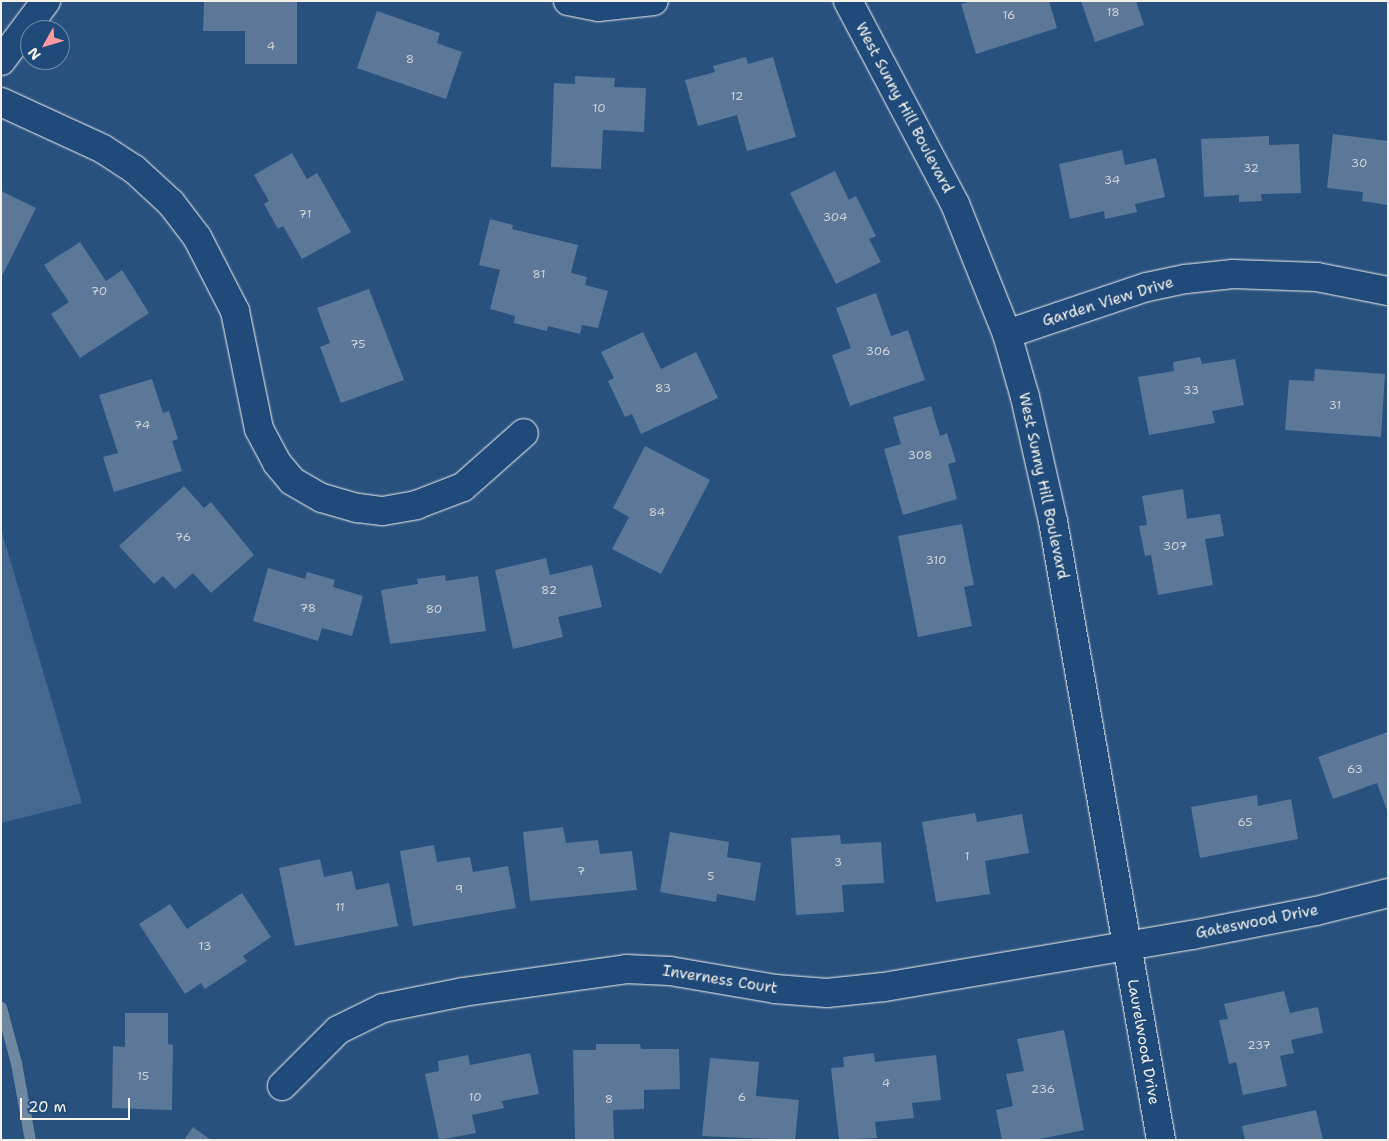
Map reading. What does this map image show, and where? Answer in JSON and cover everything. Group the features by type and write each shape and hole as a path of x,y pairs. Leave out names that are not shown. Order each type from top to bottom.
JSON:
{"street":[{"path":"1,61 46,1"},
{"path":"568,1 598,7 654,1"},
{"name":"West Sunny Hill Boulevard","path":"848,1 955,204 1007,334 1042,465 1053,521 1125,944"},
{"path":"1,102 103,149 134,169 170,203 197,237 235,311 259,429 277,463 292,481 322,498 358,508 383,512 416,505 463,487 524,434"},
{"name":"Garden View Drive","path":"1007,334 1147,287 1186,279 1233,274 1317,277 1388,291"},
{"name":"Gateswood Drive","path":"1125,944 1316,911 1388,893"},
{"name":"Inverness Court","path":"282,1086 338,1030 382,1008 464,992 626,969 670,970 756,987 827,993 940,979 1125,944"},
{"name":"Laurelwood Drive","path":"1125,944 1160,1140"}],"shaded area":[{"path":"1,529 82,803 1,823"}],"building":[{"path":"204,1 297,1 297,64 245,64 245,31 203,31"},
{"path":"972,1 1049,1 1057,28 976,54 961,4"},
{"path":"1081,1 1136,1 1144,25 1095,42"},
{"path":"377,11 440,33 437,43 462,52 446,99 357,68"},
{"path":"746,57 748,64 773,57 796,137 747,151 737,115 698,126 685,80 715,72 713,66"},
{"path":"575,76 615,78 614,87 646,88 644,132 603,130 601,169 551,167 554,83 575,84"},
{"path":"1333,134 1388,141 1388,205 1362,201 1363,192 1327,188"},
{"path":"1269,136 1269,145 1299,144 1301,193 1261,194 1262,201 1239,202 1239,195 1204,197 1201,139"},
{"path":"1122,150 1125,165 1156,158 1165,197 1135,204 1137,212 1105,219 1104,211 1070,219 1059,164"},
{"path":"292,153 307,179 317,173 351,232 302,259 283,226 278,229 264,204 269,201 254,175"},
{"path":"835,171 849,200 856,196 876,236 869,239 881,262 836,284 790,193"},
{"path":"1,191 36,208 1,278"},
{"path":"490,219 513,225 512,229 578,245 571,273 587,277 585,285 608,291 598,328 582,325 580,334 548,326 547,331 514,323 515,316 490,309 500,270 479,265"},
{"path":"80,242 106,281 122,270 149,313 80,358 51,314 69,302 44,265"},
{"path":"369,289 404,380 341,403 320,347 330,343 317,308"},
{"path":"876,293 891,336 908,330 925,380 850,406 832,355 851,348 836,308"},
{"path":"643,332 661,369 696,352 718,398 641,434 632,414 625,417 608,381 614,378 601,352"},
{"path":"1200,357 1202,364 1235,359 1244,405 1212,411 1215,423 1149,435 1138,377 1174,371 1173,362"},
{"path":"1315,369 1385,374 1381,437 1285,430 1289,380 1314,381"},
{"path":"152,379 163,413 169,411 178,439 172,441 182,471 114,492 103,457 118,453 99,395"},
{"path":"931,406 940,436 947,433 956,462 948,464 957,499 903,515 884,449 901,444 893,417"},
{"path":"645,446 710,480 661,574 612,549 629,517 613,508"},
{"path":"184,486 204,508 211,502 254,555 211,593 193,573 175,589 163,576 154,584 119,546"},
{"path":"1183,489 1187,519 1220,514 1224,536 1205,539 1213,585 1158,595 1151,555 1145,556 1139,526 1147,525 1142,496"},
{"path":"962,524 974,585 964,587 972,626 918,637 898,536"},
{"path":"546,558 550,575 592,565 602,607 558,617 563,637 513,649 495,570"},
{"path":"268,568 305,579 307,572 335,580 333,587 363,596 352,636 322,628 318,641 253,621"},
{"path":"445,575 446,581 478,576 486,631 390,644 381,590 418,584 417,579"},
{"path":"1388,732 1388,813 1377,783 1333,799 1318,757"},
{"path":"1257,795 1258,806 1291,799 1298,839 1200,858 1191,807"},
{"path":"975,813 977,822 1022,814 1029,853 985,861 990,894 936,902 922,822"},
{"path":"563,827 566,843 598,840 600,854 632,851 637,890 530,901 523,832"},
{"path":"670,832 729,842 727,857 761,863 755,901 717,894 716,902 660,892"},
{"path":"840,835 841,844 881,842 884,883 842,885 844,912 796,915 791,838"},
{"path":"434,845 437,862 470,857 473,872 508,866 516,908 413,926 400,851"},
{"path":"320,859 324,877 352,871 356,890 389,883 398,926 295,946 279,868"},
{"path":"242,893 271,937 243,956 247,961 205,989 201,983 185,994 139,924 170,904 187,929"},
{"path":"1284,991 1290,1013 1318,1007 1323,1033 1291,1040 1294,1053 1280,1056 1287,1086 1243,1095 1236,1062 1229,1064 1219,1020 1228,1019 1224,1004"},
{"path":"125,1013 168,1013 168,1044 173,1045 172,1110 112,1108 113,1046 125,1047"},
{"path":"1064,1030 1084,1130 1035,1140 1002,1140 996,1110 1013,1106 1006,1074 1024,1071 1017,1039"},
{"path":"596,1044 640,1044 641,1049 679,1049 680,1089 644,1090 644,1109 613,1110 614,1140 575,1140 573,1050 596,1050"},
{"path":"530,1053 539,1094 502,1101 504,1108 472,1115 476,1133 439,1140 425,1074 439,1071 438,1061 468,1055 470,1065"},
{"path":"874,1053 875,1062 936,1055 941,1100 912,1103 914,1118 875,1122 877,1138 839,1140 831,1068 844,1067 843,1057"},
{"path":"710,1058 759,1062 756,1096 799,1100 795,1140 702,1136"},
{"path":"1316,1110 1323,1140 1245,1140 1242,1126"},
{"path":"193,1127 211,1140 184,1140"}],"waterway":[{"path":"1,1007 16,1063 30,1140"}]}
